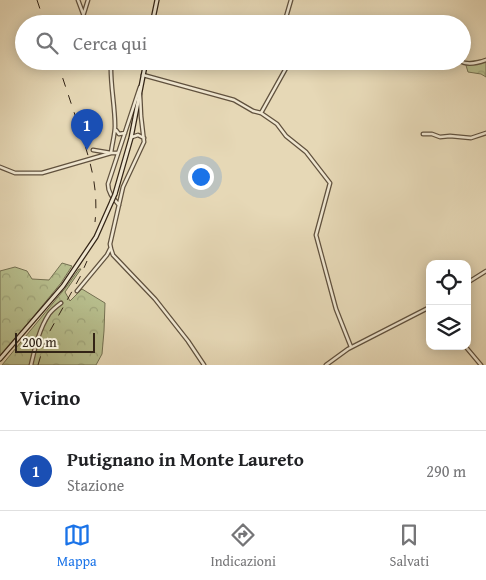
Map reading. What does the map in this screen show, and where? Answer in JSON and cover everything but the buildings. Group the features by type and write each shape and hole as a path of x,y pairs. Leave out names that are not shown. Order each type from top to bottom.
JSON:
{"main road":[{"path":"154,15 156,0"},
{"path":"0,359 63,286 96,236 115,194 131,138 144,70"}],"street":[{"path":"78,0 84,15"},
{"path":"84,15 88,0"},
{"path":"287,15 291,0"},
{"path":"471,64 486,60"},
{"path":"111,70 115,128 111,153"},
{"path":"261,113 285,70"},
{"path":"143,75 234,100 253,111 261,113 277,124 286,136 306,152 330,183 316,235 336,309 351,347"},
{"path":"119,205 108,190 108,184 141,84"},
{"path":"77,290 107,255 111,247 123,187 143,146 140,92"},
{"path":"115,128 119,134 125,133"},
{"path":"423,134 432,134 440,137 471,138 486,133"},
{"path":"131,138 138,135 144,138"},
{"path":"93,150 118,153"},
{"path":"0,167 15,173 42,173 111,153"},
{"path":"111,247 113,254 155,299 204,365"},
{"path":"471,280 486,271"},
{"path":"31,365 36,342 45,321 61,303"},
{"path":"326,365 351,347 426,309"},
{"path":"468,350 481,365"}],"green space":[{"path":"486,59 486,77 481,74 468,72 467,70 471,70 471,61"},
{"path":"62,263 72,266 61,283 0,357 0,271 15,267 27,271 32,279 49,280"},
{"path":"79,269 81,269 65,292 70,301 82,289 105,303 102,354 96,365 2,365 67,286"}],"railway":[{"path":"37,0 42,15"},
{"path":"60,70 92,172 96,196 95,222"},
{"path":"38,365 46,338 87,261"}],"place":[{"name":"Putignano in Monte Laureto","path":"87,150"}]}
